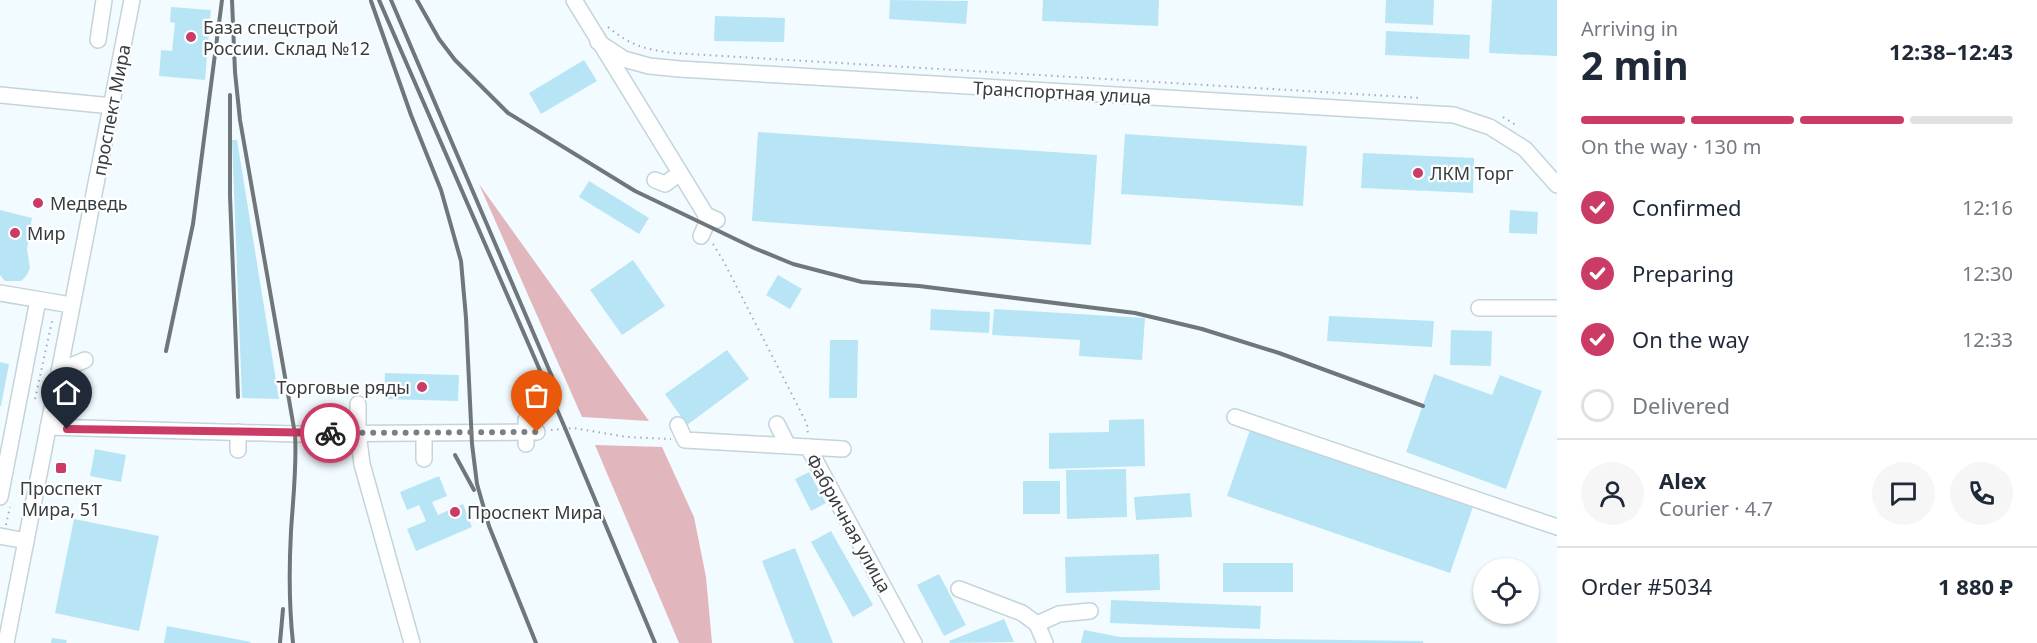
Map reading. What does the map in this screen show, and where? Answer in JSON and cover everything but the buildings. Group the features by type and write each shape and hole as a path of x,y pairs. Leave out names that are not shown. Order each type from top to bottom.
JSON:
{"street":[{"path":"98,40 104,0"},
{"name":"проспект Мира","path":"6,643 132,0"},
{"name":"Транспортная улица","path":"574,0 598,42 624,59 649,66 1454,115 1490,127 1525,149 1557,185"},
{"path":"598,42 680,173 712,218 702,235"},
{"path":"0,95 112,106"},
{"path":"655,180 665,184 680,173"},
{"path":"0,293 71,304"},
{"path":"0,497 38,300"},
{"path":"1479,308 1557,308"},
{"path":"59,371 85,360"},
{"path":"358,404 358,433 362,464 412,643"},
{"path":"1235,417 1557,527"},
{"path":"777,424 788,446"},
{"path":"678,425 690,444"},
{"path":"48,427 238,432 529,432"},
{"path":"238,432 238,450"},
{"path":"424,433 424,459"},
{"name":"Фабричная улица","path":"690,444 808,447 887,580 914,643"},
{"path":"808,447 843,449"},
{"path":"0,536 26,541"},
{"path":"959,589 1022,613 1037,624 1045,643"},
{"path":"1037,624 1059,614 1090,611"}],"path":[{"path":"702,235 711,241 724,262 807,424 808,447"},
{"path":"529,432 574,428 690,444"}],"shaded area":[{"path":"479,184 649,421 582,417"},
{"path":"595,445 662,447 694,517 706,577 712,643 679,643"}],"railway":[{"path":"166,351 193,224 222,0"},
{"path":"232,0 240,120 295,434 290,573 293,643"},
{"path":"379,0 565,428 655,643"},
{"path":"391,0 556,386"},
{"path":"417,0 439,39 455,60 508,113 635,191 754,248 793,264 862,282 919,286 1135,313 1202,329 1279,353 1423,406"},
{"path":"371,1 411,115 441,190 461,261 472,444 477,484 489,526 536,643"},
{"path":"230,95 230,196 238,397"},
{"path":"455,455 474,490"},
{"path":"280,643 283,609"}],"way so far":[{"path":"330,433 537,432"}],"place":[{"name":"База спецстрой России. Склад №12","path":"191,37"},
{"name":"ЛКМ Торг","path":"1418,173"},
{"name":"Медведь","path":"38,203"},
{"name":"Мир","path":"15,233"},
{"name":"Торговые ряды","path":"422,387"},
{"name":"Проспект Мира, 51","path":"61,468"},
{"name":"Проспект Мира","path":"455,512"}],"route":[{"path":"67,429 330,433"}]}
